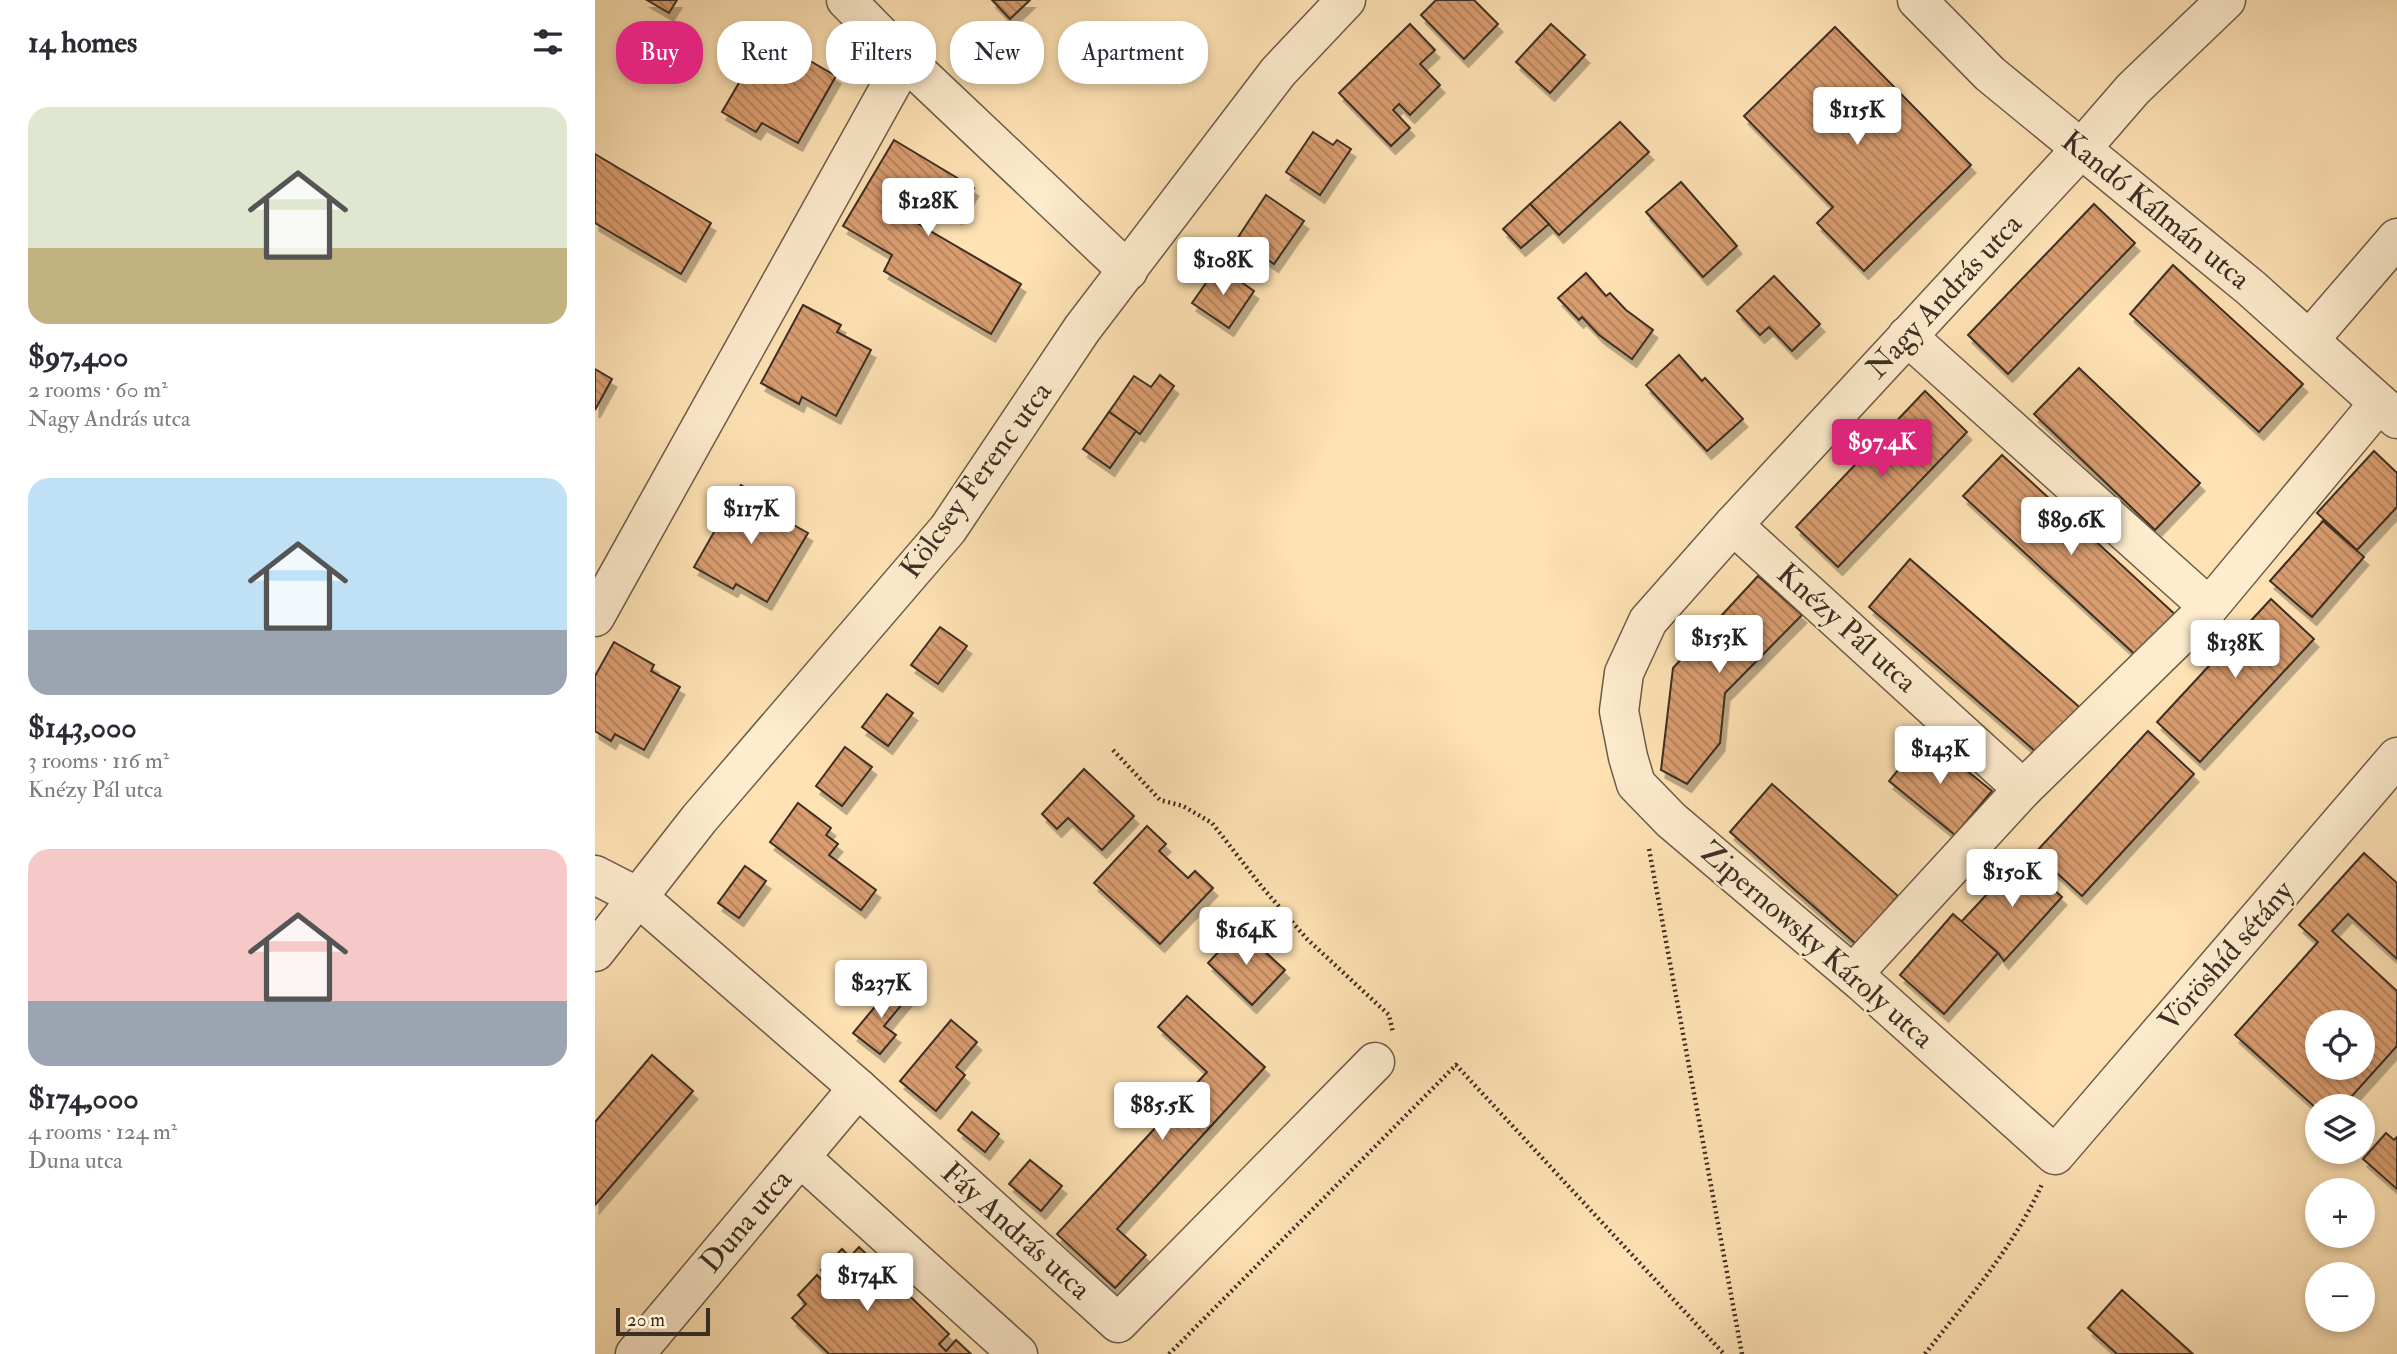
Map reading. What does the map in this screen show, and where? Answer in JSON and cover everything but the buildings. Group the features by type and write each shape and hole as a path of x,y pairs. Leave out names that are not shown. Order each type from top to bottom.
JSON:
{"street":[{"path":"846,0 867,21"},
{"name":"Kölcsey Ferenc utca","path":"595,952 699,819 948,529 1082,329 1278,72 1346,0"},
{"name":"Kandó Kálmán utca","path":"1917,0 1990,74 2251,288 2388,411"},
{"name":"Nagy András utca","path":"1619,711 1624,673 1648,621 2133,89 2226,0"},
{"path":"595,617 892,84"},
{"path":"930,84 1128,271"},
{"path":"2309,340 2397,239"},
{"path":"1907,336 2209,607"},
{"path":"1853,974 2024,789 2209,607 2388,411"},
{"name":"Knézy Pál utca","path":"1733,525 2024,789"},
{"name":"Zipernowsky Károly utca","path":"1619,711 1627,757 1636,784 1671,820 1853,974 2055,1155"},
{"name":"Vöröshíd sétány","path":"2055,1155 2397,757"},
{"name":"Fáy András utca","path":"595,875 638,897 858,1088 1118,1323 1375,1062"},
{"name":"Duna utca","path":"635,1354 858,1088"},
{"path":"800,1157 1018,1354"}],"path":[{"path":"1113,750 1160,800 1183,807 1212,823 1307,939 1389,1015 1393,1035 1389,1046 1375,1062"},
{"path":"1647,837 1742,1354"},
{"path":"1168,1354 1456,1065 1724,1354"},
{"path":"1925,1354 2008,1246 2033,1204 2055,1155"}]}
